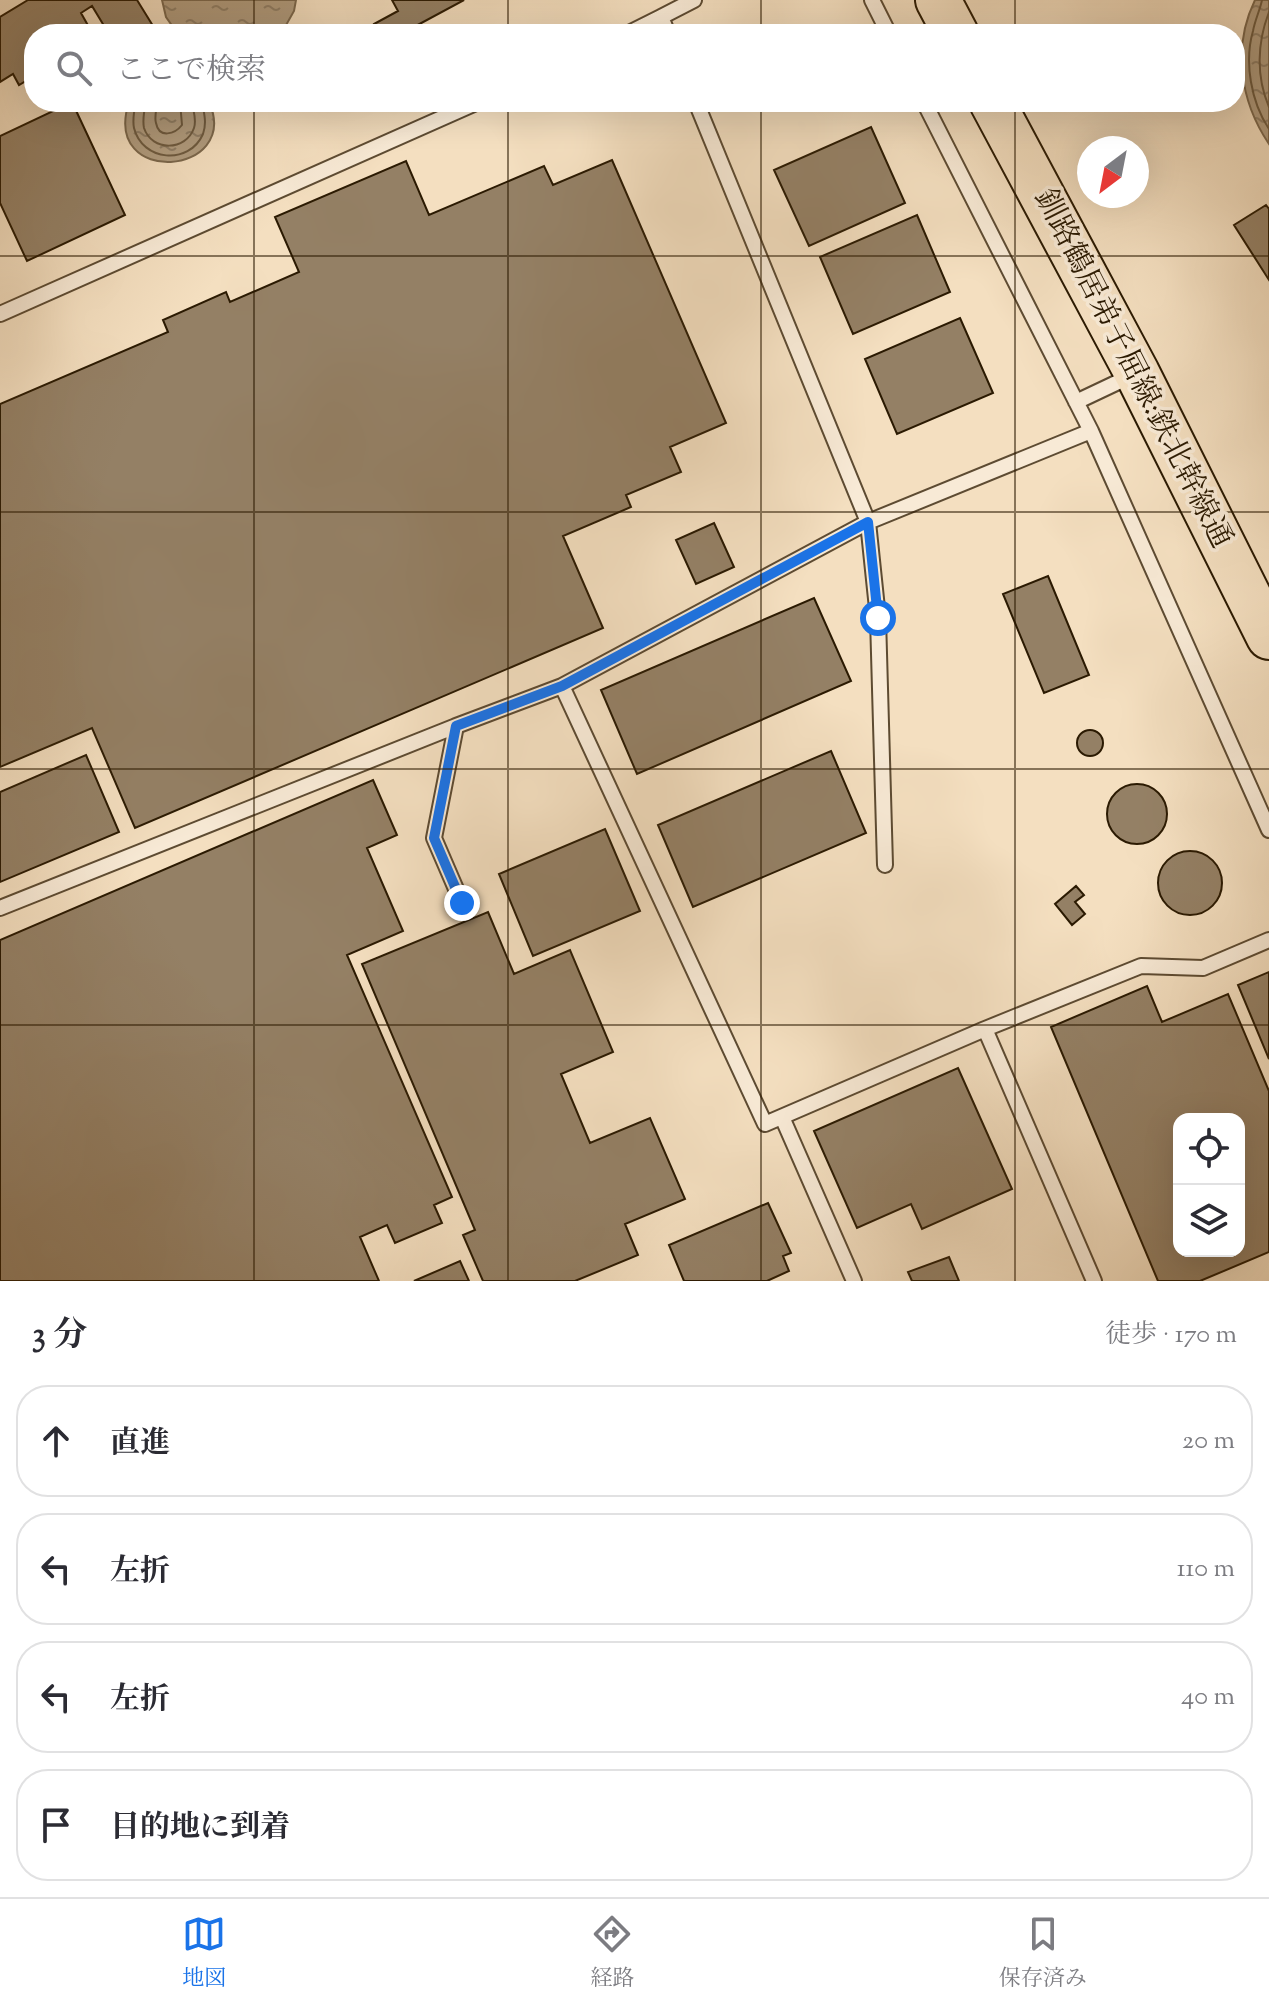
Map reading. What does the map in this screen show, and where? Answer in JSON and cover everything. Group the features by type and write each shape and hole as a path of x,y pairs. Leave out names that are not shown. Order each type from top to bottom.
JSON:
{"main road":[{"path":"938,0 951,24"},
{"name":"釧路鶴居弟子屈線:鉄北幹線通","path":"997,112 1137,373 1269,637"}],"lane":[{"path":"647,24 694,0"},
{"path":"872,0 884,24"},
{"path":"661,17 664,24"},
{"path":"0,314 455,112"},
{"path":"700,112 868,522 878,618 885,865"},
{"path":"929,112 1091,431 1269,830"},
{"path":"1076,402 1137,373"},
{"path":"0,908 562,686 868,522 1091,431"},
{"path":"562,686 765,1124 1141,966 1203,968 1269,940"},
{"path":"456,726 434,838 462,903"},
{"path":"985,1029 1094,1281"},
{"path":"782,1117 854,1281"}],"water":[{"path":"162,0 296,0 287,24 171,24"},
{"path":"1255,0 1269,0 1269,144 1251,110 1245,88 1245,29"},
{"path":"128,112 211,112 214,127 206,145 191,157 171,162 151,159 134,149 126,130"}],"building":[{"path":"28,0 137,0 152,24 103,24 92,6 81,13 87,24 24,24 24,82 19,85 13,74 0,82 0,17"},
{"path":"392,0 464,0 419,24 374,24 398,11"},
{"path":"51,112 77,112 125,215 27,261 0,203 0,136"},
{"path":"871,127 905,203 809,246 774,170"},
{"path":"612,160 726,423 670,447 681,472 626,495 631,507 563,536 603,628 135,828 92,728 0,767 0,404 168,332 163,320 226,292 230,302 299,272 275,217 406,161 429,215 544,166 553,185"},
{"path":"1266,205 1269,209 1269,280 1234,225"},
{"path":"917,215 950,292 853,334 820,257"},
{"path":"960,318 993,393 897,434 865,359"},
{"path":"714,523 734,567 696,584 676,540"},
{"path":"1048,576 1089,675 1044,693 1003,594"},
{"path":"814,598 851,681 637,774 601,690"},
{"path":"1090,730 1100,733 1103,743 1100,753 1090,756 1080,753 1077,743 1080,733"},
{"path":"831,751 866,833 693,907 658,825"},
{"path":"86,755 119,832 0,882 0,792"},
{"path":"373,780 397,835 367,848 403,931 347,955 452,1197 434,1205 442,1223 395,1243 387,1225 360,1237 379,1281 0,1281 0,940"},
{"path":"1137,784 1159,792 1167,814 1159,836 1137,844 1115,836 1107,814 1115,792"},
{"path":"605,829 640,911 533,956 499,874"},
{"path":"1190,851 1213,860 1222,883 1213,906 1190,915 1167,906 1158,883 1167,860"},
{"path":"1076,886 1084,895 1075,902 1085,914 1072,925 1055,904"},
{"path":"488,912 514,974 570,950 613,1052 561,1074 590,1143 650,1118 685,1199 625,1224 638,1255 575,1281 483,1281 463,1235 475,1230 362,964"},
{"path":"1269,972 1269,1059 1238,985"},
{"path":"1147,986 1162,1022 1228,994 1269,1091 1269,1252 1200,1281 1158,1281 1051,1027"},
{"path":"958,1068 1012,1189 922,1229 911,1204 857,1228 814,1131"},
{"path":"768,1203 791,1253 783,1256 789,1271 767,1281 684,1281 669,1245"},
{"path":"949,1257 959,1281 912,1281 908,1272"},
{"path":"460,1261 469,1281 414,1281"}],"route":[{"path":"462,903 434,838 456,726 562,686 868,522 878,618"}]}
